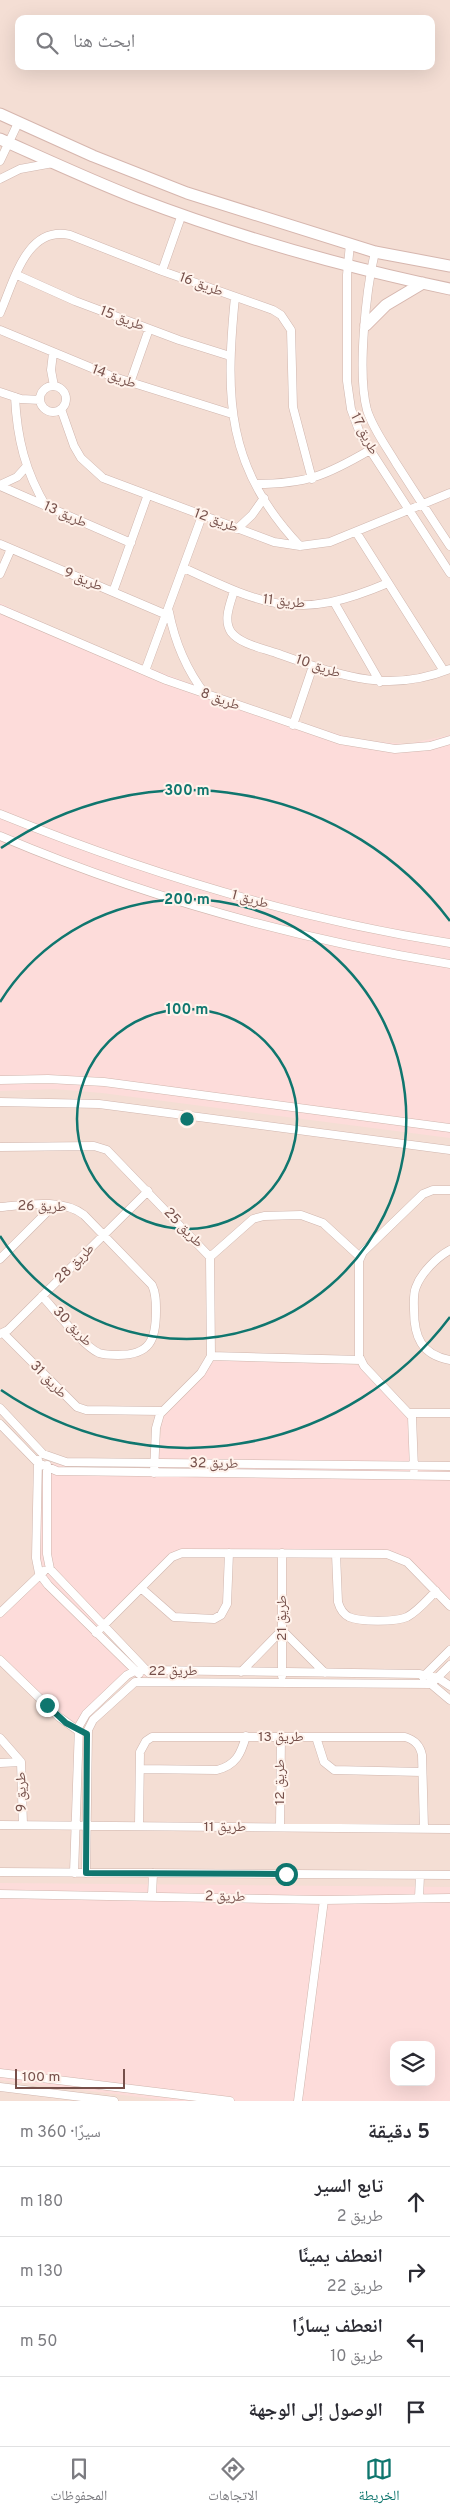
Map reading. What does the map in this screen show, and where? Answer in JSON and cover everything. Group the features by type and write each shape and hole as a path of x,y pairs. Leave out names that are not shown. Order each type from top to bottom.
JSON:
{"street":[{"path":"1,117 18,122 93,156 187,193 375,252 450,266"},
{"path":"0,161 4,141 18,122"},
{"path":"4,141 182,214 347,266 450,289"},
{"path":"0,179 20,170 55,163"},
{"path":"162,271 182,214"},
{"name":"طريق 16","path":"0,313 33,244 46,235 54,233 70,235 281,315 291,330 293,407 312,479"},
{"name":"طريق 17","path":"350,244 347,266 348,395 355,423 370,450 450,573"},
{"name":"طريق 17","path":"375,252 370,272 363,379 368,411 374,426 422,505 450,546"},
{"name":"طريق 15","path":"17,275 55,294 149,329 230,356"},
{"path":"366,325 392,300 423,283"},
{"path":"235,297 230,356 232,414 241,450 264,498 280,524 300,546"},
{"path":"130,383 149,329"},
{"name":"طريق 14","path":"0,330 52,353 130,383 232,414"},
{"path":"52,353 51,370 54,386 64,393 66,402 61,409 50,411 43,407 40,400 43,392 54,386"},
{"path":"0,392 14,397 40,400"},
{"path":"14,397 18,439 26,466 47,508"},
{"name":"طريق 12","path":"61,409 74,446 91,469 103,478 148,497 274,542 300,546 330,542 450,493"},
{"path":"256,484 287,483 312,479 334,471 370,450"},
{"path":"0,485 17,476 26,466"},
{"name":"طريق 13","path":"0,485 47,508 131,543"},
{"path":"113,592 148,497"},
{"path":"237,529 252,515 264,498"},
{"path":"145,671 168,613 202,516"},
{"path":"356,532 447,670"},
{"name":"طريق 9","path":"0,544 168,613"},
{"path":"0,574 12,549"},
{"name":"طريق 11","path":"184,568 234,591 256,599 282,605 306,606 334,602 352,598 388,582"},
{"name":"طريق 10","path":"234,591 227,616 228,624 237,638 313,666 346,676 380,682 412,681 447,670"},
{"path":"334,602 380,682"},
{"name":"طريق 8","path":"0,608 145,671 207,695 340,740 378,748 413,749 450,740"},
{"path":"168,613 185,664 207,695"},
{"path":"294,725 313,666"},
{"name":"طريق 1","path":"0,814 103,855 210,889 339,923 450,943"},
{"name":"طريق 1","path":"0,836 111,880 205,910 327,940 450,964"},
{"path":"0,1080 48,1079 104,1082 450,1128"},
{"path":"0,1102 102,1104 450,1150"},
{"name":"طريق 25","path":"0,1147 101,1147 112,1154 210,1257 211,1356"},
{"path":"414,1476 414,1428 410,1413 361,1360 358,1350 360,1257 423,1194 433,1190 450,1190"},
{"name":"طريق 28","path":"2,1334 148,1191"},
{"path":"0,1259 54,1205"},
{"name":"طريق 26","path":"0,1207 54,1205 68,1207 79,1211 104,1235"},
{"path":"210,1257 253,1219 264,1216 301,1215 323,1223 360,1257"},
{"name":"طريق 30","path":"42,1296 99,1353 136,1354 147,1347 155,1332 154,1289 104,1235"},
{"path":"450,1250 421,1277 416,1286 414,1298 415,1331 421,1344 433,1355 450,1360"},
{"name":"طريق 31","path":"2,1334 77,1407 86,1410 162,1411"},
{"path":"154,1473 156,1428 162,1411 201,1373 211,1356 361,1360"},
{"name":"طريق 32","path":"0,1408 38,1450 47,1457 66,1462 450,1466"},
{"path":"410,1413 450,1413"},
{"name":"طريق 32","path":"0,1424 38,1463 47,1468 66,1472 450,1476"},
{"path":"38,1450 36,1558 40,1574 135,1671 150,1681"},
{"path":"47,1457 49,1566 54,1576 147,1670 150,1681"},
{"path":"96,1633 177,1555 229,1553 387,1554 397,1556 415,1569 450,1606"},
{"path":"141,1588 174,1617 214,1619 222,1615 227,1604 229,1553"},
{"name":"طريق 21","path":"282,1554 282,1682"},
{"path":"336,1554 338,1602 340,1609 350,1618 402,1619 416,1610 436,1591"},
{"path":"0,1613 49,1566"},
{"path":"240,1672 282,1630 325,1673"},
{"path":"419,1684 426,1674 450,1650"},
{"path":"0,1660 59,1717 77,1731 87,1734 86,1873"},
{"path":"450,1665 431,1684 450,1700"},
{"name":"طريق 22","path":"77,1731 86,1714 122,1678 135,1671 426,1674 438,1678 450,1686"},
{"name":"طريق 22","path":"87,1734 93,1720 127,1687 135,1682 431,1684"},
{"path":"74,1873 77,1731"},
{"path":"140,1769 217,1770 225,1768 238,1759 246,1736"},
{"name":"طريق 12","path":"280,1827 281,1736"},
{"name":"طريق 13","path":"139,1826 142,1746 152,1737 281,1736 410,1738 422,1752 424,1828"},
{"path":"316,1737 324,1762 334,1770 422,1772"},
{"name":"طريق 9","path":"0,1738 21,1762 23,1825"},
{"path":"0,1763 21,1762"},
{"name":"طريق 11","path":"0,1825 450,1829"},
{"name":"طريق 2","path":"0,1872 450,1875"},
{"path":"152,1873 152,1896"},
{"path":"419,1898 420,1875"},
{"name":"طريق 2","path":"0,1894 324,1900 450,1898"},
{"path":"298,2101 324,1900"},
{"path":"0,2073 230,2101"},
{"path":"0,2087 114,2101"}],"shaded area":[{"path":"0,0 450,0 450,2101 0,2101"},
{"path":"0,603 100,649 252,707 357,740 407,744 450,735 450,1138 102,1093 54,1089 0,1091"},
{"path":"213,1360 360,1365 410,1418 412,1470 450,1471 450,1603 408,1559 388,1552 182,1551 98,1627 146,1677 133,1677 122,1683 90,1717 82,1729 67,1720 0,1654 0,1618 45,1575 40,1557 43,1461 68,1467 158,1468 162,1415 203,1376"},
{"path":"0,1883 450,1887 450,2101 172,2101 0,2080"}],"route":[{"path":"47,1705 77,1731 87,1734 86,1873 286,1874"}]}
